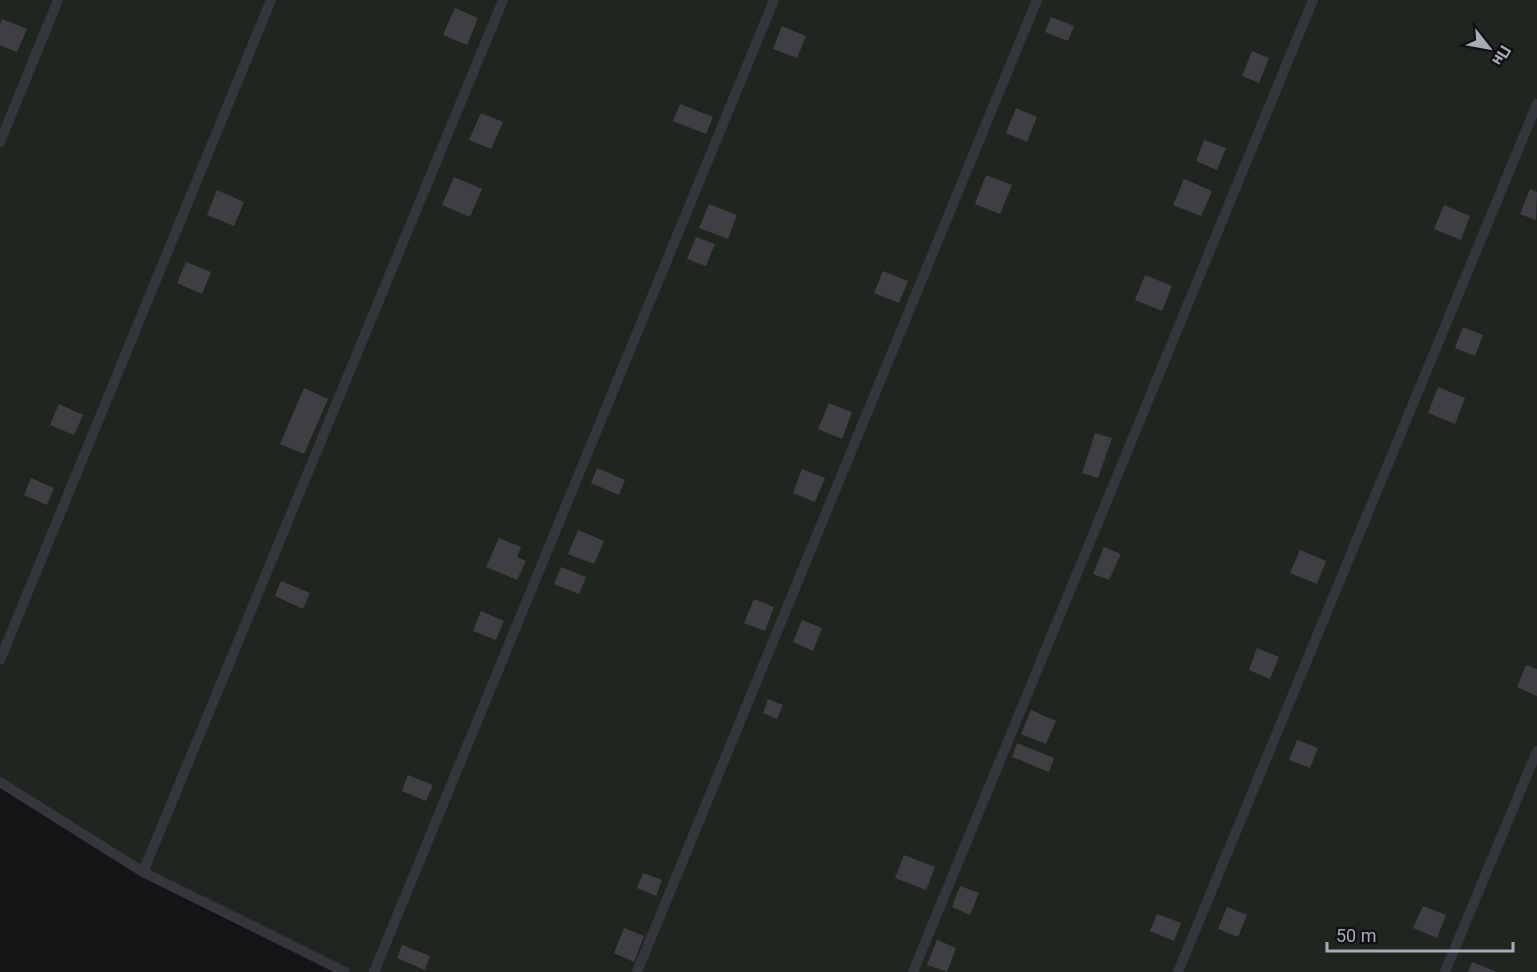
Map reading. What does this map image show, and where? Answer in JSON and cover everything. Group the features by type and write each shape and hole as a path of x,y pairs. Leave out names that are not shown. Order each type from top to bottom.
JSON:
{"lane":[{"path":"0,142 58,0"},
{"path":"0,660 271,0"},
{"path":"143,872 503,0"},
{"path":"374,972 774,0"},
{"path":"637,972 1037,0"},
{"path":"913,972 1313,0"},
{"path":"1178,972 1537,104"},
{"path":"1445,972 1537,752"},
{"path":"0,782 143,872 345,972"}],"shaded area":[{"path":"0,0 1537,0 1537,972 345,972 143,872 0,782"}],"building":[{"path":"455,8 478,18 467,45 443,35"},
{"path":"1051,17 1074,26 1068,41 1045,32"},
{"path":"2,19 27,29 17,52 0,45"},
{"path":"782,26 806,36 797,58 773,49"},
{"path":"1252,51 1269,58 1259,83 1242,76"},
{"path":"680,104 713,117 706,134 673,121"},
{"path":"1016,108 1037,117 1027,142 1006,133"},
{"path":"481,113 503,122 491,149 469,140"},
{"path":"1204,140 1226,148 1217,170 1196,161"},
{"path":"986,175 1012,185 1000,214 975,204"},
{"path":"454,177 482,189 470,217 442,205"},
{"path":"1184,179 1212,191 1201,216 1173,205"},
{"path":"1530,189 1537,192 1536,220 1520,214"},
{"path":"217,190 244,202 234,226 207,215"},
{"path":"709,204 737,215 728,239 699,228"},
{"path":"1444,205 1470,216 1461,240 1434,229"},
{"path":"696,237 715,244 706,266 687,259"},
{"path":"186,262 211,272 202,294 177,283"},
{"path":"883,271 908,281 899,303 874,293"},
{"path":"1145,275 1172,286 1162,311 1135,300"},
{"path":"1463,327 1483,335 1475,356 1455,348"},
{"path":"1438,387 1465,398 1455,424 1428,413"},
{"path":"304,388 328,399 304,454 280,444"},
{"path":"829,403 852,412 842,439 818,429"},
{"path":"59,404 83,415 74,435 50,425"},
{"path":"1095,433 1112,438 1098,478 1082,473"},
{"path":"597,468 625,480 619,495 591,483"},
{"path":"802,469 825,478 815,502 793,493"},
{"path":"31,478 54,488 47,505 24,495"},
{"path":"578,530 604,541 594,564 568,554"},
{"path":"499,538 521,547 517,557 526,561 517,580 486,567"},
{"path":"1104,547 1121,554 1109,580 1093,574"},
{"path":"1300,550 1326,561 1317,584 1290,573"},
{"path":"561,567 586,577 579,594 554,584"},
{"path":"281,581 310,593 303,609 275,596"},
{"path":"754,599 774,607 765,631 744,623"},
{"path":"481,611 504,621 496,640 473,631"},
{"path":"802,620 822,628 813,651 793,642"},
{"path":"1257,648 1279,657 1270,679 1249,670"},
{"path":"1526,665 1537,669 1537,696 1517,687"},
{"path":"768,699 783,705 777,719 763,713"},
{"path":"1031,710 1056,721 1046,744 1021,734"},
{"path":"1297,740 1318,748 1310,768 1289,760"},
{"path":"1017,743 1054,758 1049,772 1012,757"},
{"path":"408,775 433,785 426,801 402,791"},
{"path":"904,855 935,867 926,890 895,878"},
{"path":"643,873 662,880 656,896 637,888"},
{"path":"960,886 979,893 970,915 952,907"},
{"path":"1423,906 1446,915 1437,938 1413,928"},
{"path":"1227,907 1247,915 1238,937 1218,929"},
{"path":"1157,914 1181,923 1174,941 1150,931"},
{"path":"624,928 644,936 634,962 614,953"},
{"path":"937,940 956,948 947,972 927,965"},
{"path":"402,945 430,956 425,970 397,958"},
{"path":"1472,962 1497,972 1468,972"}]}
